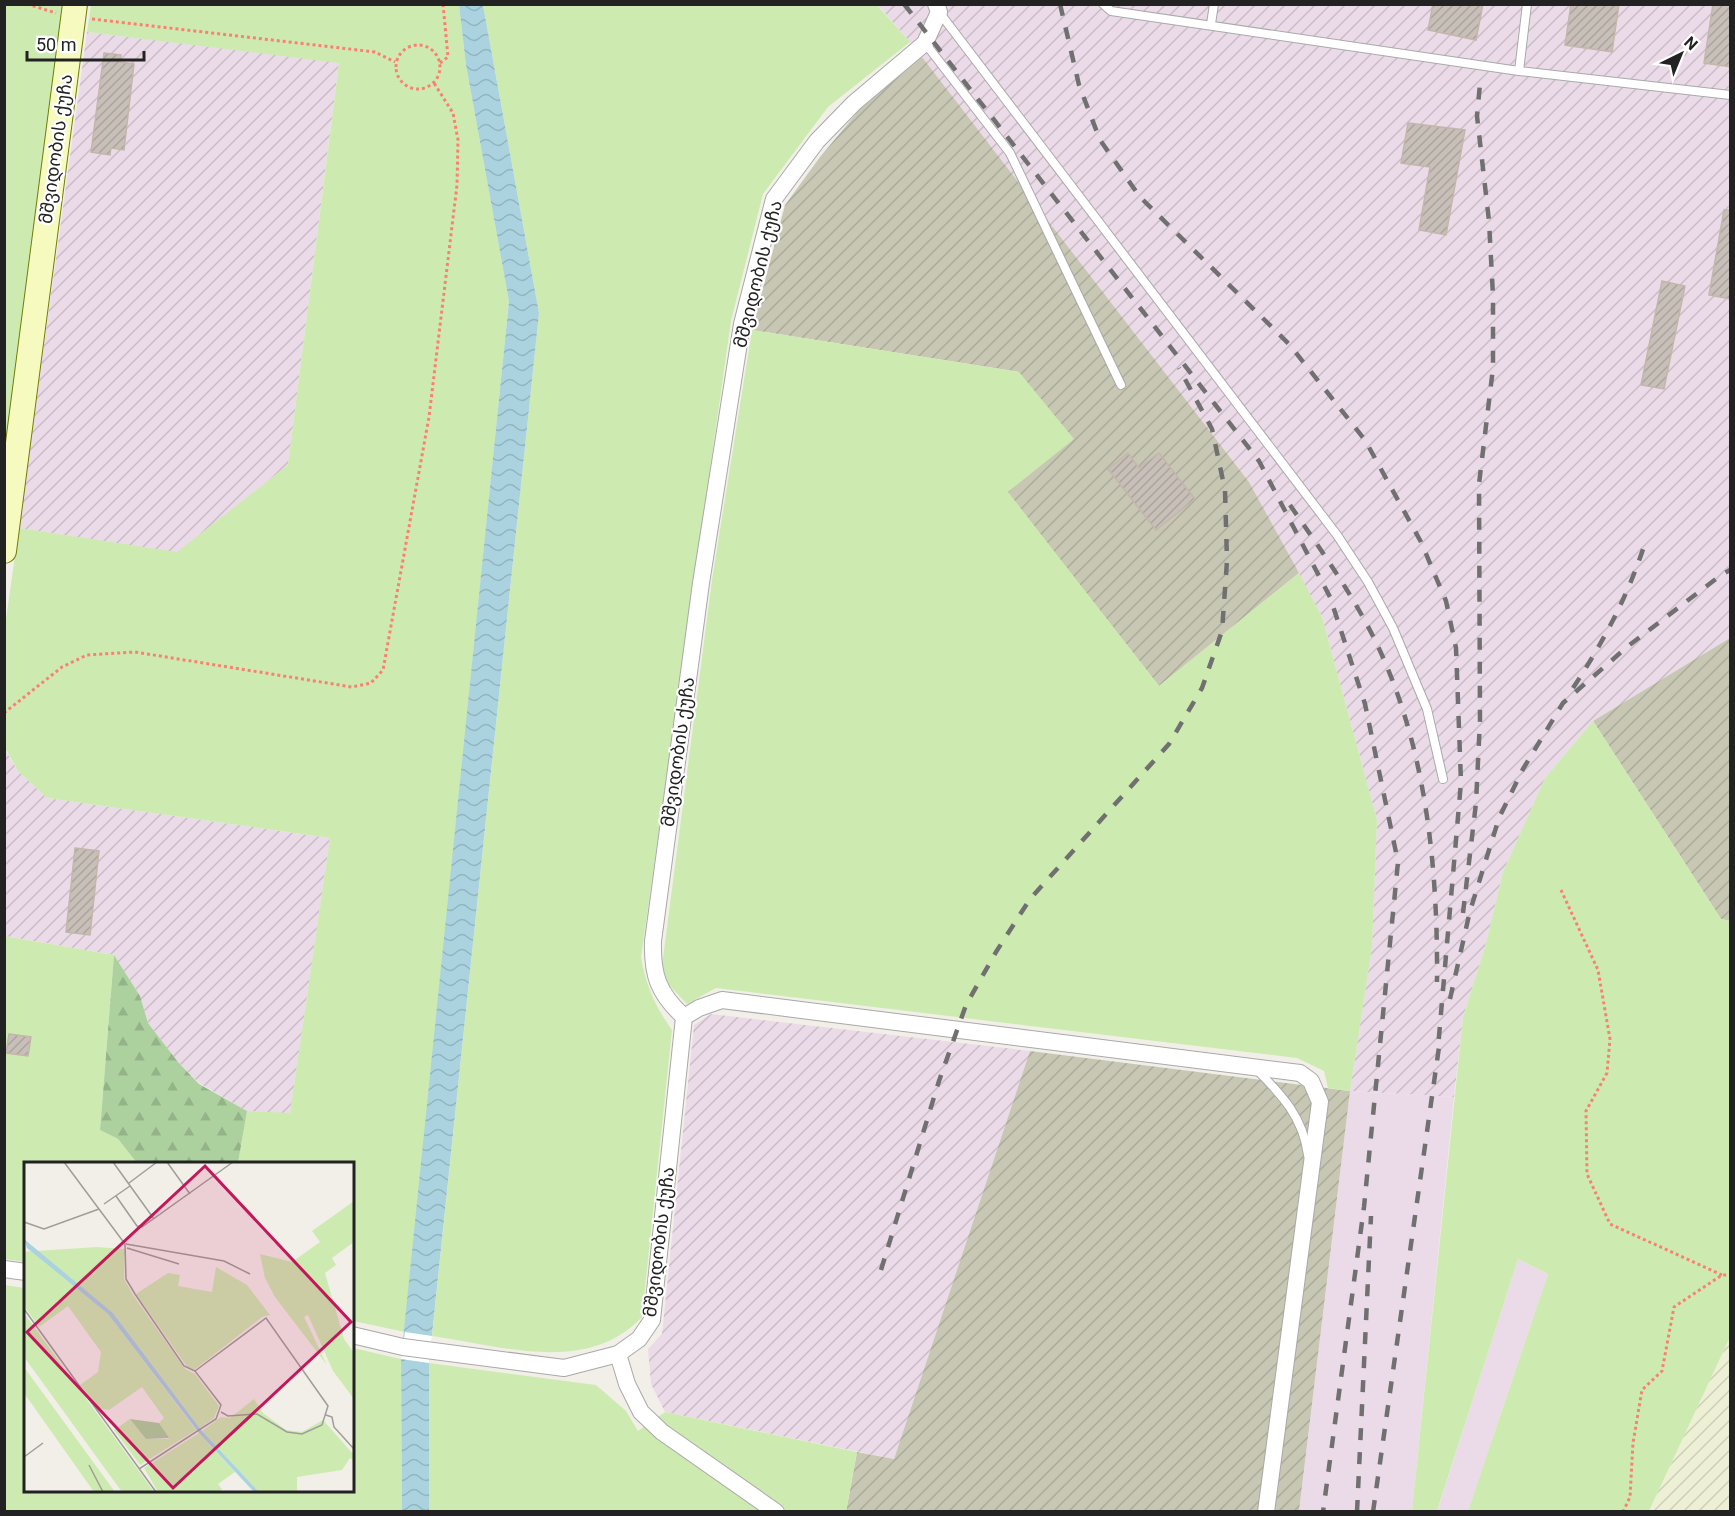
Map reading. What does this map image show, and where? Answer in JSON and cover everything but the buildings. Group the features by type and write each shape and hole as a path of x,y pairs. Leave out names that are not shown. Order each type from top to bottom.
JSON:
{"main road":[{"name":"მშვიდობის ქუჩა","path":"4,551 75,11"}],"street":[{"name":"მშვიდობის ქუჩა","path":"354,1335 403,1347 564,1368 618,1354 639,1339 652,1320 684,1017 671,1005 657,983 652,968 653,941 701,583 742,324 774,199 817,141 854,103 925,44 937,8"},
{"path":"684,1017 699,1008 722,1000 1253,1066 1300,1073 1311,1081 1320,1102 1266,1512"},
{"path":"4,1269 24,1272"},
{"path":"618,1354 627,1384 641,1412 662,1432 777,1512"}],"lane":[{"path":"1103,4 1111,11 1519,71 1731,95"},
{"path":"1211,24 1214,4"},
{"path":"1519,71 1527,4"},
{"path":"937,8 1330,525 1368,582 1393,628 1427,709 1443,779"},
{"path":"925,44 1010,153 1121,385"},
{"path":"1253,1066 1285,1098 1298,1117 1311,1175"}],"path":[{"path":"27,4 375,52 395,62"},
{"path":"440,63 448,57 443,4"},
{"path":"418,44 432,49 440,63 440,70 434,83 421,89 407,87 397,76 395,62 403,49 418,44"},
{"path":"4,713 63,667 87,655 135,652 352,687 371,683 383,670 429,417 457,185 458,140 453,113 434,83"},
{"path":"1561,890 1598,970 1610,1039 1607,1073 1586,1111 1587,1174 1610,1224 1722,1275 1731,1275"},
{"path":"1623,1512 1630,1497 1633,1443 1642,1390 1662,1371 1674,1307 1722,1275"}],"shaded area":[{"path":"878,5 1730,5 1730,638 1593,721 1545,778 1503,872 1485,947 1463,1017 1454,1097 1350,1091 1372,947 1377,820 1322,617 1249,482 910,42"},
{"path":"87,32 339,62 288,465 177,553 19,528"},
{"path":"922,57 1249,482 1299,573 1159,686 1007,492 1019,372 752,330 785,205 820,157 860,109"},
{"path":"1730,638 1730,921 1721,919 1593,721"},
{"path":"4,748 18,771 47,798 330,838 290,1114 247,1111 199,1083 178,1062 148,1023 140,996 114,955 5,936"},
{"path":"711,1014 1030,1051 894,1459 665,1412 651,1384 648,1349 662,1334 694,1025"},
{"path":"1030,1051 1350,1091 1299,1511 846,1512 857,1452 894,1459"},
{"path":"1350,1091 1454,1097 1412,1511 1299,1512"},
{"path":"1518,1259 1548,1274 1468,1511 1437,1512"},
{"path":"1730,1337 1730,1511 1649,1511"}],"green space":[{"path":"5,5 63,5 5,483"},
{"path":"91,5 459,5 466,65 509,300 405,1332 354,1321 354,1162 238,1162 247,1111 290,1113 330,838 47,798 18,771 5,748 4,633 19,528 177,552 288,465 339,63 87,32"},
{"path":"483,5 877,5 910,42 828,107 763,194 731,321 641,957 652,995 672,1030 642,1317 620,1335 596,1346 570,1351 515,1350 432,1336 539,313"},
{"path":"752,330 1019,372 1074,439 1008,492 1159,686 1299,573 1322,617 1377,820 1372,947 1350,1091 1328,1088 1324,1071 1297,1058 716,988 687,1004 666,982 662,966 712,580"},
{"path":"1593,721 1721,919 1730,921 1730,1337 1649,1511 1468,1511 1548,1274 1518,1259 1437,1511 1412,1511 1463,1017 1485,947 1503,872 1545,778"},
{"path":"4,936 114,955 100,1130 118,1139 136,1162 24,1162 24,1262 5,1259"},
{"path":"114,955 140,996 148,1023 178,1062 199,1084 247,1111 238,1162 136,1162 118,1139 100,1130"},
{"path":"4,1285 24,1288 24,1492 354,1492 354,1348 401,1359 402,1511 5,1511"},
{"path":"429,1363 596,1385 626,1411 638,1431 665,1412 857,1452 846,1511 429,1511"}],"water":[{"path":"459,5 483,5 539,313 429,1363 429,1511 402,1512 401,1359 509,301 466,65"}],"pier":[{"path":"405,1332 432,1336 429,1363 401,1359"}],"railway":[{"path":"904,4 1259,461 1330,597 1365,704 1398,862 1364,1207 1323,1512"},
{"path":"1060,4 1079,85 1100,140 1140,197 1289,344 1365,440 1421,542 1446,601 1456,648 1461,782 1438,1048"},
{"path":"1463,913 1476,803 1480,720 1479,484 1493,368 1493,296 1489,221 1477,116 1480,84"},
{"path":"881,1270 939,1081 966,1005 1030,899 1169,744 1202,688 1222,631 1227,561 1225,490 1212,429 1179,368"},
{"path":"1290,505 1360,612 1382,655 1399,699 1413,745 1430,839 1437,934 1437,982"},
{"path":"1573,688 1615,617 1646,540"},
{"path":"1450,999 1470,911 1499,818 1523,769 1563,703 1627,647 1730,570"},
{"path":"1373,1512 1440,1040"},
{"path":"1357,1512 1371,1216"}]}
